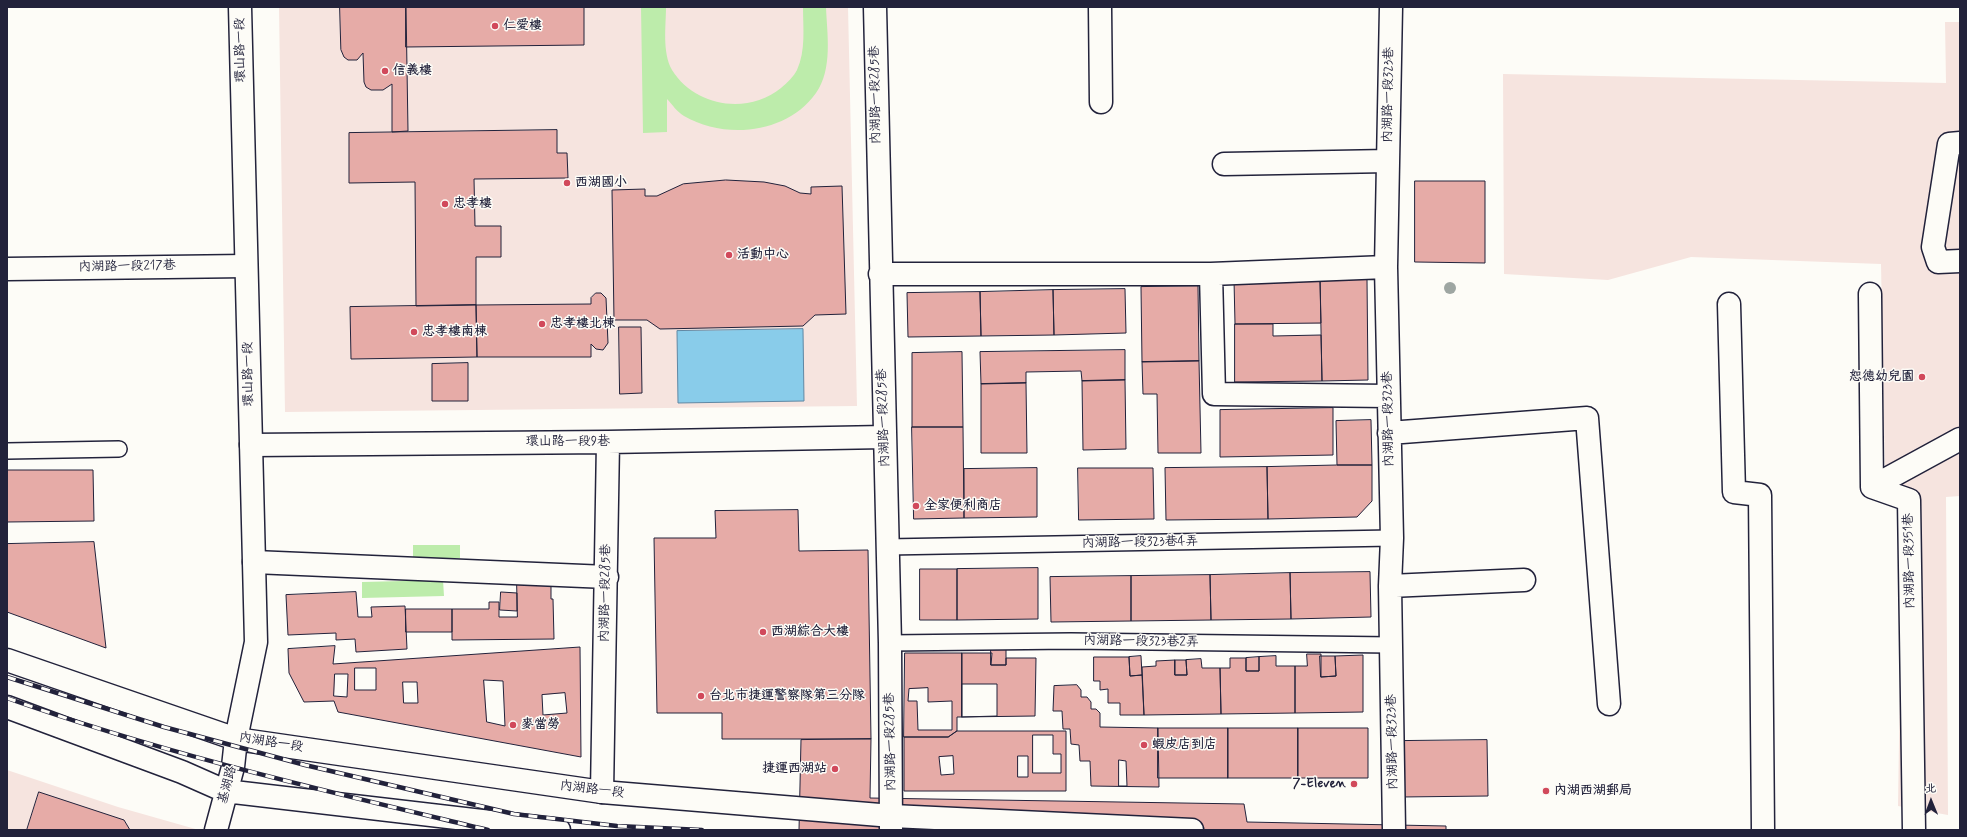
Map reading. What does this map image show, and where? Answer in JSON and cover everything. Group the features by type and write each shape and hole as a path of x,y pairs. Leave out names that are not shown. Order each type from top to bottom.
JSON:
{"street":[{"name":"環山路一段","path":"236,739 256,642 240,7"},
{"name":"內湖路一段285巷","path":"875,7 880,274 890,643 891,823"},
{"path":"1100,7 1101,102"},
{"name":"內湖路一段323巷","path":"1391,7 1386,267 1392,538 1390,586 1394,830"},
{"path":"1960,143 1949,144 1933,247 1938,262 1960,261"},
{"path":"1224,164 1388,161"},
{"name":"內湖路一段217巷","path":"7,269 246,266"},
{"path":"880,274 1211,274 1386,267"},
{"path":"1211,274 1214,394 1388,396"},
{"path":"1870,294 1872,487 1960,439"},
{"path":"1729,304 1734,492 1760,495 1762,830"},
{"path":"1389,433 1587,418 1609,704"},
{"name":"環山路一段9巷","path":"251,445 608,442 885,437"},
{"name":"內湖路一段285巷","path":"602,792 607,576 608,442"},
{"name":"內湖路一段351巷","path":"1872,487 1909,500 1914,830"},
{"path":"254,562 607,576"},
{"path":"1390,586 1524,580"},
{"name":"內湖路一段","path":"7,660 236,739 602,792 891,823 1192,830"},
{"path":"7,707 182,772 225,792 559,830"},
{"name":"基湖路","path":"216,830 225,792 233,767 236,739"}],"lane":[{"path":"7,451 119,449"},
{"name":"內湖路一段323巷4弄","path":"887,547 1392,538"},
{"name":"內湖路一段323巷2弄","path":"890,643 1071,641 1391,645"}],"shaded area":[{"name":"西湖國小","path":"279,7 848,7 857,406 285,412"},
{"name":"恕德幼兒園","path":"1945,22 1960,22 1960,496 1946,497 1948,815 1898,806 1903,483 1885,475 1881,264 1691,257 1608,280 1504,274 1503,74 1946,83"},
{"path":"7,770 118,807 199,830 7,830"}],"green space":[{"path":"641,7 666,7 665,39 667,55 672,70 682,83 694,92 708,99 723,103 738,104 753,102 768,96 781,88 794,75 802,55 803,7 826,7 828,51 825,73 821,84 816,93 804,107 789,117 772,125 754,129 736,130 700,124 681,114 667,99 667,132 643,133"},
{"path":"413,545 460,545 460,558 413,559"},
{"path":"443,580 444,596 362,598 362,582"}],"water":[{"path":"803,329 804,401 678,403 677,331"}],"building":[{"name":"信義樓","path":"340,7 406,7 408,131 392,132 392,84 383,90 371,90 366,87 364,82 363,53 357,60 348,60 344,57 341,50"},
{"name":"仁愛樓","path":"406,7 584,7 584,45 406,47"},
{"name":"忠孝樓","path":"557,130 557,153 567,153 568,178 474,179 475,226 501,226 501,257 476,257 476,305 416,306 415,182 349,183 349,133"},
{"name":"活動中心","path":"726,180 764,182 785,186 800,193 811,194 811,187 842,186 846,314 815,315 803,326 660,329 647,320 614,320 612,190 645,189 645,196 657,196 683,184"},
{"path":"1415,181 1485,181 1485,263 1415,262"},
{"path":"1367,278 1368,380 1322,381 1320,279"},
{"path":"1320,279 1321,323 1235,324 1234,280"},
{"path":"1198,286 1199,361 1142,362 1141,287"},
{"path":"1125,289 1126,333 1054,335 1053,290"},
{"path":"1053,290 1054,335 981,336 980,292"},
{"path":"980,292 981,336 908,337 907,293"},
{"name":"忠孝樓北棟","path":"596,293 601,293 606,298 608,343 603,350 596,349 591,344 591,357 477,357 476,305 591,304 591,298"},
{"name":"忠孝樓南棟","path":"476,305 477,357 351,359 350,307"},
{"path":"1235,324 1273,324 1273,336 1321,335 1322,381 1235,382"},
{"path":"619,327 641,327 642,393 620,394"},
{"path":"1125,350 1125,380 1082,381 1081,371 1026,372 1026,383 981,384 980,352"},
{"path":"962,352 963,427 912,427 912,353"},
{"path":"1199,361 1201,453 1158,453 1157,394 1143,394 1142,362"},
{"path":"468,363 468,401 432,401 432,364"},
{"path":"1125,380 1126,449 1083,450 1082,381"},
{"path":"1026,383 1027,453 981,453 981,384"},
{"path":"1333,408 1333,455 1220,457 1220,410"},
{"path":"1371,420 1372,465 1337,465 1336,421"},
{"path":"912,427 963,427 964,518 914,519"},
{"path":"1372,465 1372,501 1357,517 1268,519 1267,467"},
{"path":"1267,467 1268,519 1166,520 1165,468"},
{"path":"1037,468 1037,517 964,518 964,469"},
{"path":"1078,468 1153,468 1154,519 1079,520"},
{"path":"7,470 93,470 94,521 7,522"},
{"name":"西湖綜合大樓","path":"798,510 799,551 868,550 871,739 722,739 722,713 657,713 654,538 716,538 715,511"},
{"path":"94,542 106,648 7,612 7,544"},
{"path":"1038,568 1038,619 957,620 957,569"},
{"path":"920,569 957,569 957,620 920,620"},
{"path":"1370,572 1371,617 1291,619 1290,573"},
{"path":"1290,573 1291,619 1211,620 1210,575"},
{"path":"1210,575 1211,620 1131,621 1131,576"},
{"path":"1131,576 1131,621 1051,622 1050,577"},
{"path":"517,583 551,583 554,639 452,640 452,609 489,609 489,602 499,602 499,617 517,617"},
{"path":"356,592 358,617 372,617 371,607 405,606 407,649 356,652 355,639 336,640 336,633 288,635 286,595"},
{"path":"501,592 517,593 517,611 500,610"},
{"path":"406,609 452,609 452,632 406,632"},
{"path":"991,643 1006,643 1006,665 991,665"},
{"path":"335,646 333,664 580,647 581,757 338,712 334,701 304,702 289,673 288,649"},
{"path":"905,653 962,653 962,717 957,717 957,731 948,737 904,737"},
{"path":"962,653 992,653 991,665 1006,665 1006,658 1036,658 1035,716 962,717"},
{"path":"1307,654 1321,654 1321,677 1336,676 1335,656 1363,655 1363,712 1295,713 1295,666 1307,666"},
{"path":"1141,656 1142,675 1130,676 1129,657"},
{"path":"1276,656 1276,666 1295,666 1295,713 1221,714 1220,668 1230,668 1230,658 1246,658 1246,671 1259,671 1259,657"},
{"path":"1320,656 1335,656 1336,676 1321,677"},
{"path":"1094,657 1129,657 1130,676 1142,675 1144,715 1120,715 1120,703 1108,703 1108,689 1100,690 1100,681 1094,681"},
{"path":"1259,657 1259,671 1246,671 1246,658"},
{"path":"1201,659 1202,668 1220,668 1221,714 1144,715 1142,667 1156,666 1156,661 1175,660 1175,675 1187,675 1186,660"},
{"path":"1175,660 1186,660 1187,675 1175,675"},
{"path":"355,668 376,668 376,690 355,690"},
{"path":"335,674 348,674 347,697 334,696"},
{"path":"484,680 503,681 505,726 487,722"},
{"path":"403,682 417,682 418,703 404,703"},
{"path":"962,684 997,684 997,716 962,717"},
{"path":"1077,685 1081,690 1081,697 1087,697 1091,702 1091,709 1096,709 1100,713 1100,727 1158,728 1159,787 1091,786 1090,761 1080,761 1079,745 1071,744 1070,729 1063,729 1062,711 1053,711 1054,686"},
{"path":"928,688 928,702 952,701 952,730 918,730 917,701 908,701 909,689"},
{"path":"565,693 567,713 543,715 542,695"},
{"path":"1158,728 1228,728 1228,778 1158,778"},
{"path":"1228,728 1298,728 1298,778 1228,778"},
{"path":"1298,728 1368,728 1368,778 1298,778"},
{"path":"957,731 1066,731 1066,791 904,791 904,737 948,737"},
{"path":"1033,735 1053,735 1053,754 1061,754 1061,773 1033,773"},
{"name":"捷運西湖站","path":"871,739 870,798 1244,804 1247,822 1446,826 1446,830 799,830 801,740"},
{"path":"1487,740 1488,796 1401,797 1401,741"},
{"path":"953,756 954,774 941,775 939,757"},
{"path":"1018,756 1028,756 1028,777 1018,777"},
{"path":"1119,760 1126,761 1127,786 1119,786"},
{"path":"39,792 124,820 130,830 27,830"}],"railway":[{"path":"7,677 164,727 305,765 514,814 617,826 702,830"},
{"path":"7,698 126,737 185,754 306,786 488,830"}],"place":[{"name":"仁愛樓","path":"495,26"},
{"name":"信義樓","path":"385,71"},
{"name":"西湖國小","path":"567,183"},
{"name":"忠孝樓","path":"445,204"},
{"name":"活動中心","path":"729,255"},
{"name":"忠孝樓北棟","path":"542,324"},
{"name":"忠孝樓南棟","path":"414,332"},
{"name":"恕德幼兒園","path":"1922,377"},
{"name":"全家便利商店","path":"916,506"},
{"name":"西湖綜合大樓","path":"763,632"},
{"name":"台北市捷運警察隊第三分隊","path":"701,696"},
{"name":"麥當勞","path":"513,725"},
{"name":"蝦皮店到店","path":"1144,745"},
{"name":"捷運西湖站","path":"835,769"},
{"name":"7-Eleven","path":"1354,784"},
{"name":"內湖西湖郵局","path":"1546,791"}]}
